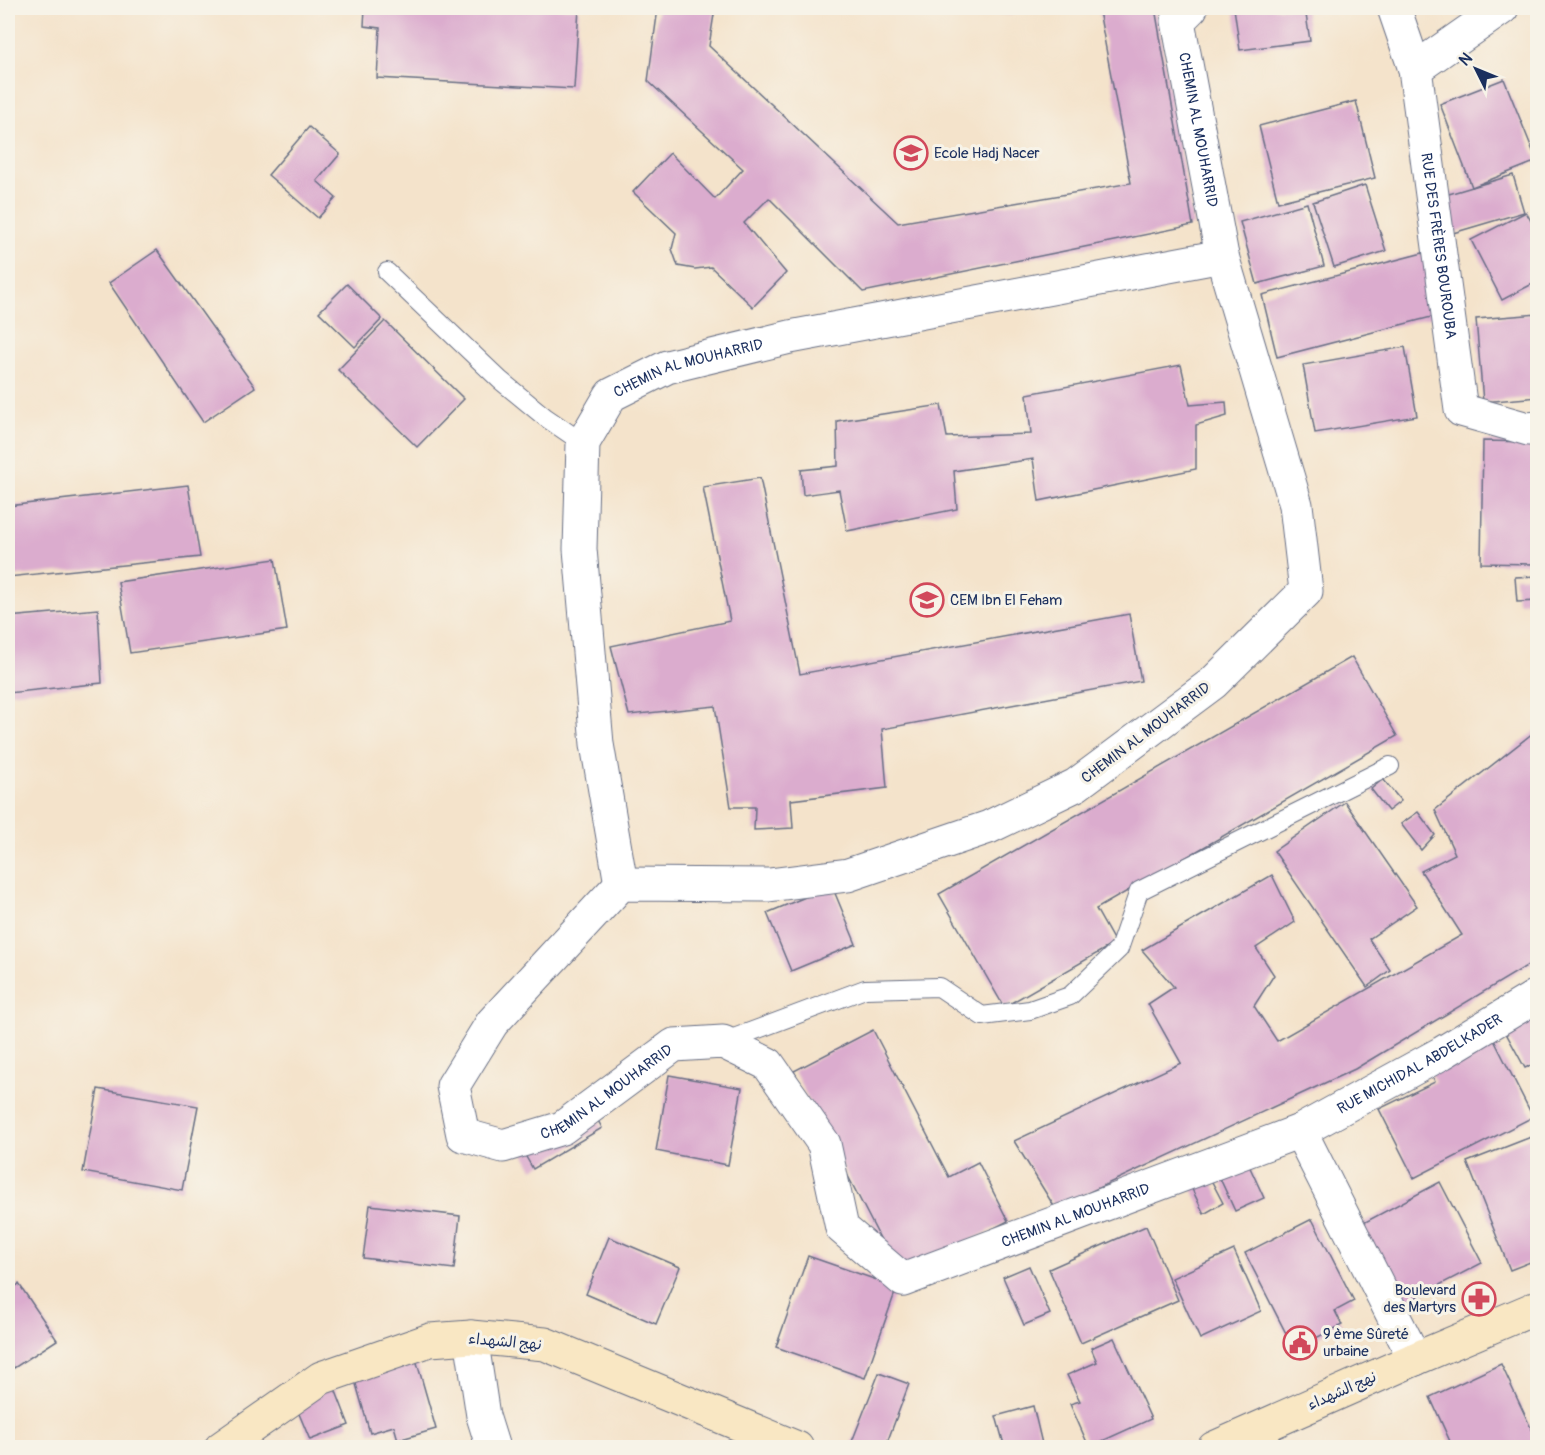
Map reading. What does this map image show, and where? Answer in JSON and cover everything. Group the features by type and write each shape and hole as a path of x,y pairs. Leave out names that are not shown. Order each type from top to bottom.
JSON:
{"main road":[{"name":"نهج الشهداء","path":"1214,1448 1538,1307"},
{"name":"نهج الشهداء","path":"221,1448 321,1378 430,1340 471,1337 545,1344 797,1448"}],"street":[{"name":"CHEMIN AL MOUHARRID","path":"1191,8 1178,21 1222,256 1296,506 1306,591 1213,684 1076,785 989,827 848,875 769,885 621,884 492,1023 453,1086 463,1135 503,1146 562,1128 674,1046 723,1042 768,1064 824,1144 842,1228 903,1280 1300,1131"},
{"name":"RUE DES FRÈRES BOUROUBA","path":"1394,8 1415,69 1461,410 1528,429 1538,428"},
{"path":"1415,69 1502,8"},
{"name":"CHEMIN AL MOUHARRID","path":"621,884 597,744 580,549 583,443 611,395 668,367 790,337 1222,256"},
{"name":"RUE MICHIDAL ABDELKADER","path":"1300,1131 1442,1053 1538,995"},
{"path":"1300,1131 1415,1359"},
{"path":"471,1337 483,1416 493,1448"}],"lane":[{"path":"387,272 500,380 545,417 583,443"},
{"path":"723,1042 865,989 939,987 982,1016 1030,1010 1070,996 1119,949 1139,891 1390,766"}],"building":[{"path":"365,8 579,8 574,89 377,78 380,28 364,26"},
{"path":"658,8 715,8 709,46 898,223 1131,183 1099,11 1121,8 1155,8 1193,225 863,292 769,198 744,223 786,273 753,307 711,267 695,269 678,266 672,249 676,233 633,192 670,153 715,199 743,169 648,81"},
{"path":"1012,8 1012,15 958,9"},
{"path":"1234,8 1305,8 1310,41 1240,50"},
{"path":"1504,79 1537,161 1472,187 1440,104"},
{"path":"1356,101 1375,178 1278,202 1259,126"},
{"path":"309,127 340,154 317,181 336,198 318,218 268,175"},
{"path":"1513,175 1524,212 1453,233 1442,196"},
{"path":"1365,185 1386,251 1334,267 1313,202"},
{"path":"1307,203 1324,266 1257,284 1240,222"},
{"path":"1526,212 1538,234 1538,281 1502,300 1471,240"},
{"path":"157,250 255,387 203,422 109,283"},
{"path":"1423,253 1439,315 1277,357 1262,295"},
{"path":"347,284 382,319 355,347 319,312"},
{"path":"1538,314 1538,397 1483,402 1476,319"},
{"path":"385,321 464,399 417,447 338,370"},
{"path":"1405,347 1417,416 1315,433 1303,365"},
{"path":"1181,365 1190,405 1226,402 1227,416 1196,425 1196,469 1039,501 1033,459 954,471 957,509 847,531 839,490 803,495 801,470 838,466 837,421 941,405 947,437 1031,434 1027,394"},
{"path":"1483,441 1538,442 1538,564 1481,563"},
{"path":"760,478 800,674 1129,614 1141,681 882,729 887,788 791,800 793,828 754,830 755,807 731,807 715,706 629,715 611,646 730,621 703,487"},
{"path":"188,485 200,557 8,577 8,506"},
{"path":"275,559 287,630 130,653 118,582"},
{"path":"1538,576 1538,601 1517,602 1515,577"},
{"path":"98,609 102,683 8,693 8,617"},
{"path":"1352,657 1397,736 1096,909 1115,943 1004,1007 939,894"},
{"path":"1538,729 1538,959 1355,1069 1055,1208 1014,1141 1181,1063 1148,1004 1174,987 1142,950 1272,875 1295,922 1256,948 1274,975 1254,1006 1277,1041 1462,935 1421,871 1455,854 1435,810"},
{"path":"1383,779 1401,801 1388,811 1371,789"},
{"path":"1345,802 1417,906 1369,939 1390,970 1367,987 1274,851"},
{"path":"1418,812 1435,835 1421,850 1401,824"},
{"path":"832,886 856,944 791,971 767,913"},
{"path":"1538,1005 1538,1062 1525,1068 1501,1024"},
{"path":"873,1030 949,1177 978,1162 1008,1221 900,1277 794,1071"},
{"path":"1494,1040 1533,1117 1414,1178 1379,1109 1435,1082 1431,1072"},
{"path":"669,1075 742,1088 728,1165 656,1151"},
{"path":"98,1089 198,1106 182,1190 83,1172"},
{"path":"587,1100 602,1128 533,1169 517,1141"},
{"path":"1531,1137 1538,1154 1538,1259 1510,1270 1467,1162"},
{"path":"1247,1161 1264,1198 1235,1211 1218,1174"},
{"path":"1210,1178 1223,1203 1204,1214 1191,1187"},
{"path":"1440,1182 1482,1263 1397,1307 1356,1227"},
{"path":"370,1205 460,1216 454,1269 363,1258"},
{"path":"1312,1219 1354,1301 1335,1311 1342,1325 1294,1349 1245,1253"},
{"path":"1146,1226 1178,1300 1081,1343 1049,1269"},
{"path":"609,1237 680,1267 656,1324 586,1294"},
{"path":"1234,1250 1261,1311 1200,1339 1172,1278"},
{"path":"808,1256 897,1287 865,1378 776,1347"},
{"path":"1029,1266 1050,1314 1024,1325 1003,1277"},
{"path":"19,1284 57,1340 14,1368 8,1359 8,1292"},
{"path":"1114,1338 1151,1419 1089,1447 1070,1404 1080,1401 1067,1375 1097,1362 1091,1348"},
{"path":"416,1359 436,1429 398,1440 394,1426 370,1433 354,1377"},
{"path":"1501,1364 1538,1443 1538,1448 1453,1448 1430,1397"},
{"path":"879,1373 909,1384 885,1448 860,1448 851,1444"},
{"path":"332,1381 349,1425 310,1440 292,1397"},
{"path":"1033,1406 1043,1448 1005,1448 996,1416"}],"place":[{"name":"Ecole Hadj Nacer","path":"911,153"},
{"name":"CEM Ibn El Feham","path":"927,600"},
{"name":"Boulevard des Martyrs","path":"1479,1299"},
{"name":"9 ème Sûreté urbaine","path":"1300,1343"}]}
